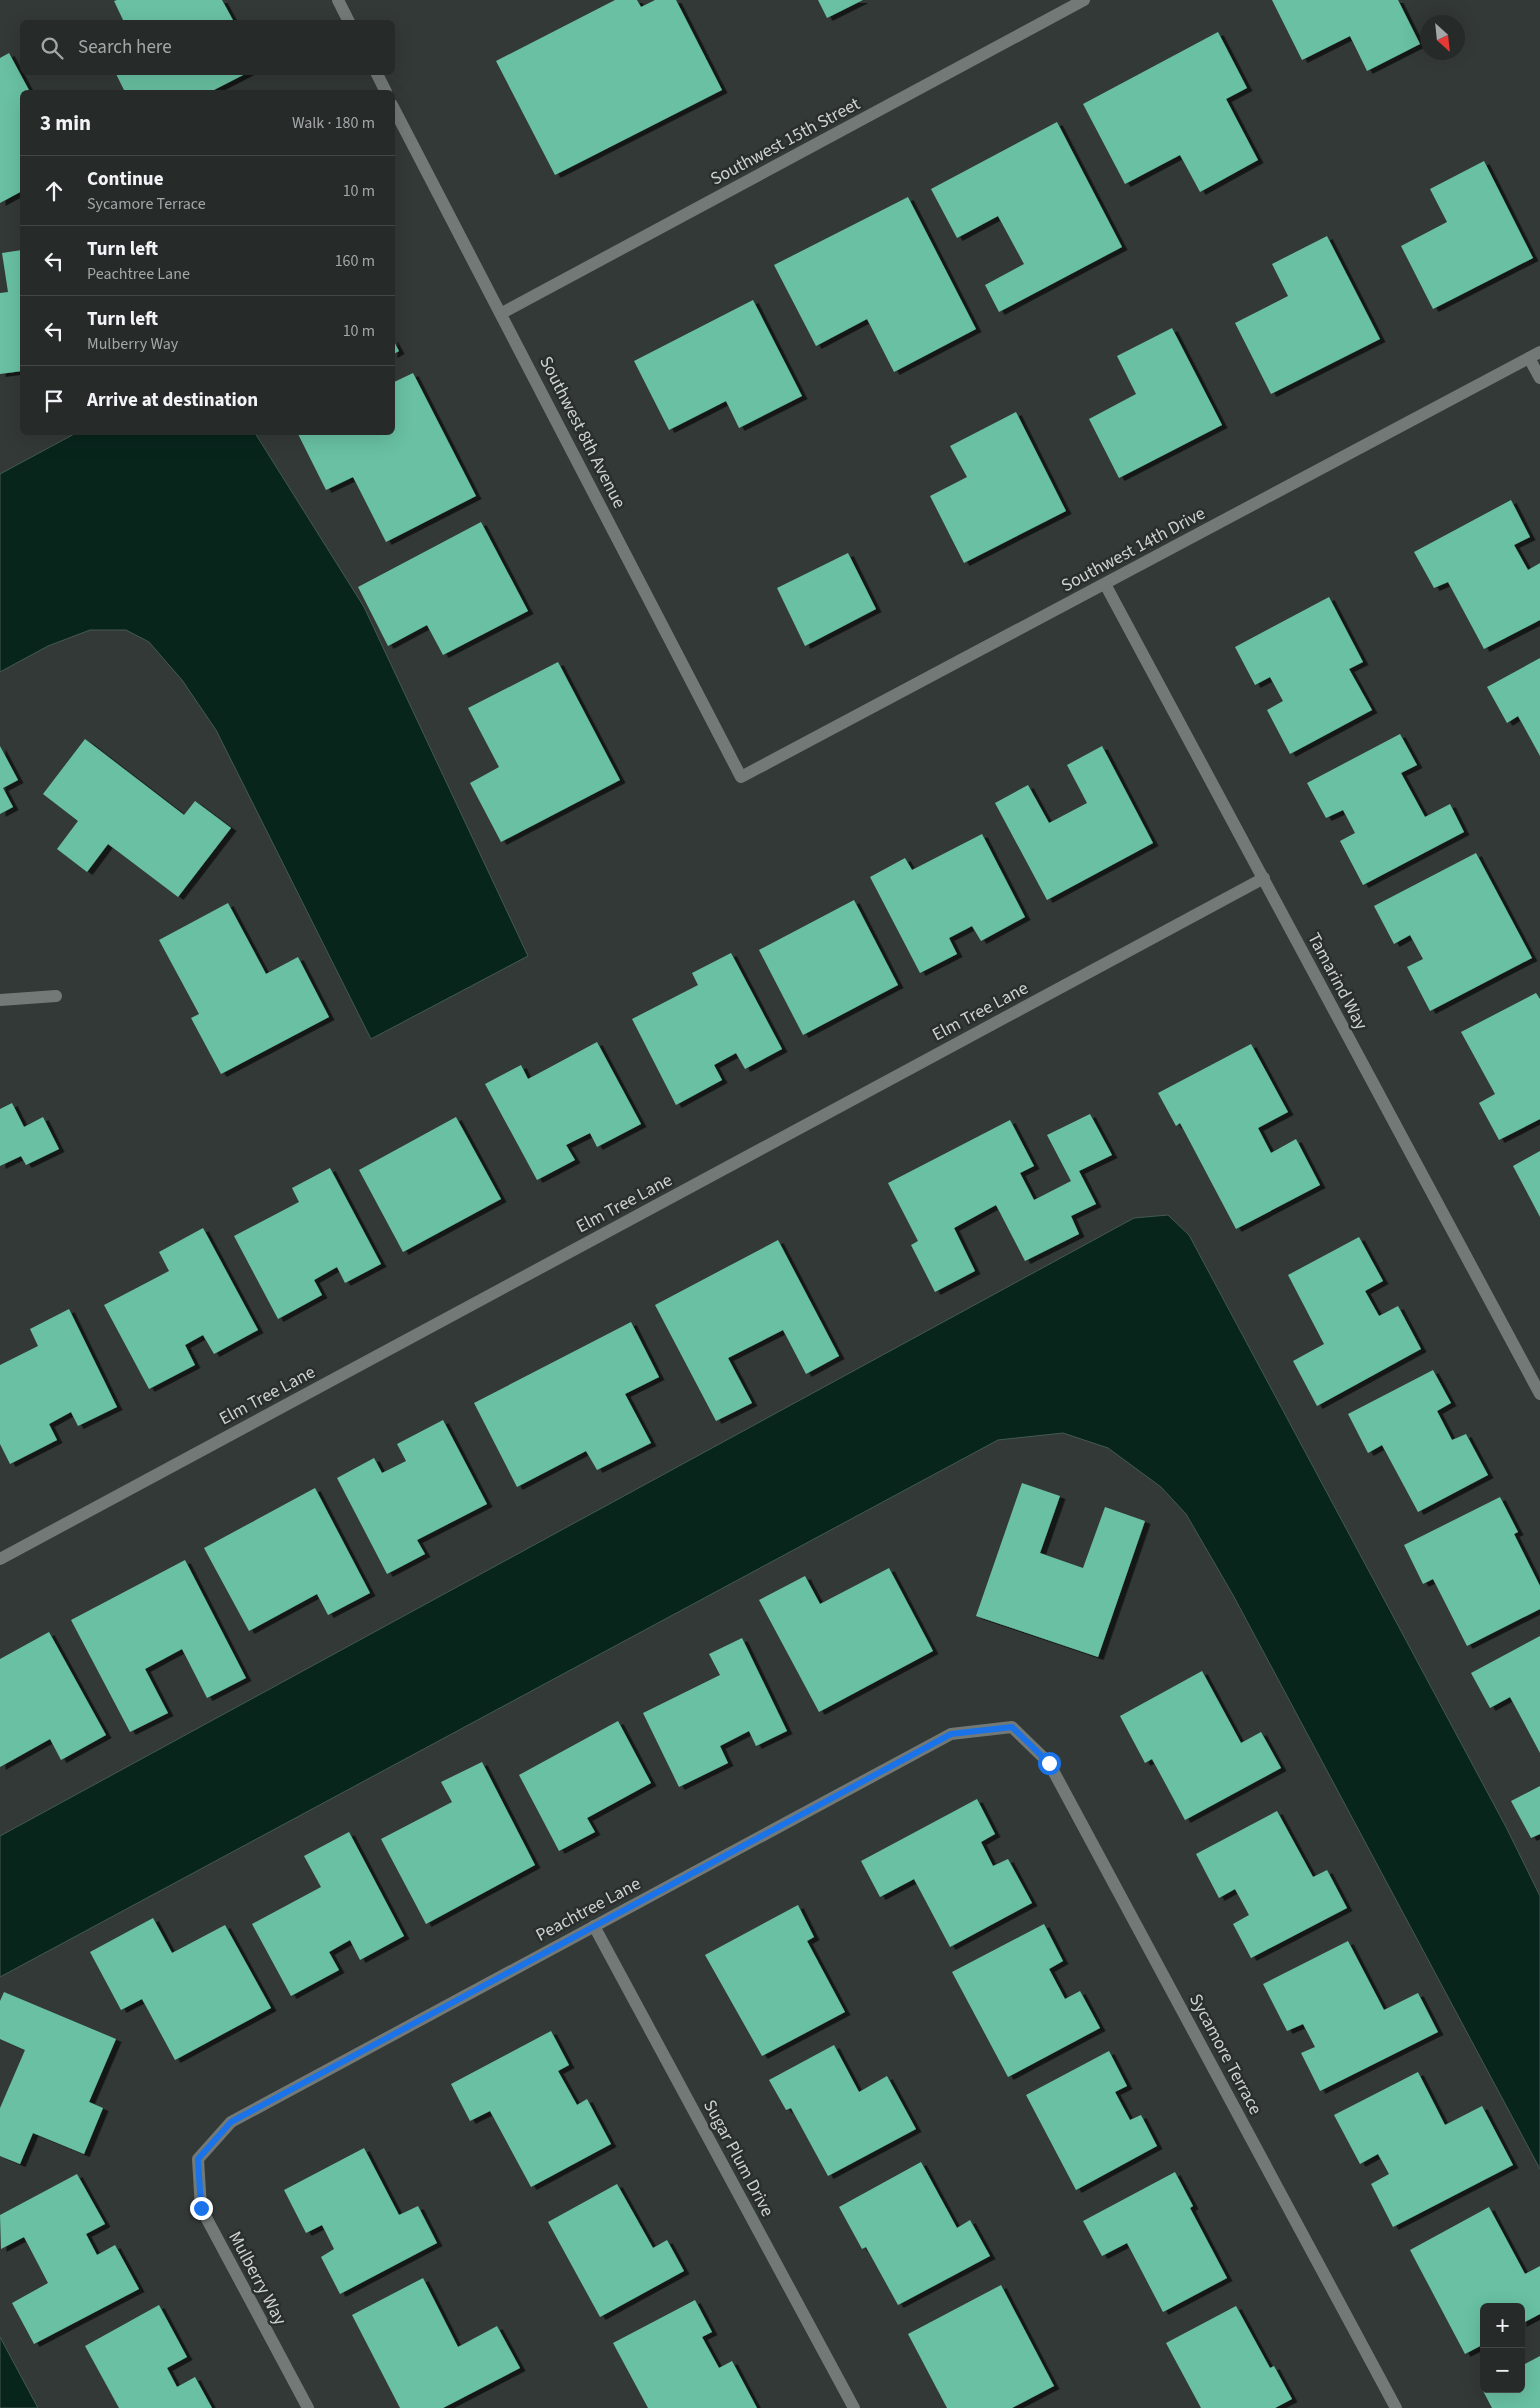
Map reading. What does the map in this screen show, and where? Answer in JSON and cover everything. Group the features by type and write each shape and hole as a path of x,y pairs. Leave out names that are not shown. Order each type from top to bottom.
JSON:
{"street":[{"path":"338,0 348,20"},
{"name":"Southwest 15th Street","path":"502,313 1084,0"},
{"path":"378,75 385,90"},
{"name":"Southwest 8th Avenue","path":"395,111 742,777"},
{"path":"1535,355 1540,378"},
{"name":"Southwest 14th Drive","path":"742,777 1535,355"},
{"name":"Tamarind Way","path":"1105,584 1540,1394"},
{"name":"Elm Tree Lane","path":"0,1559 1264,878"},
{"path":"0,1000 56,996"},
{"name":"Peachtree Lane","path":"198,2159 231,2122 951,1734 1012,1727"},
{"name":"Sycamore Terrace","path":"1012,1727 1049,1763 1396,2408"},
{"name":"Sugar Plum Drive","path":"594,1926 854,2408"},
{"name":"Mulberry Way","path":"198,2159 201,2208 308,2408"}],"shaded area":[{"path":"72,435 256,435 364,607 528,956 371,1039 216,730 182,680 149,642 126,630 90,630 48,646 0,672 0,474"},
{"path":"1168,1215 1189,1235 1506,1827 1540,1896 1540,2169 1233,1595 1186,1514 1161,1487 1108,1448 1063,1433 998,1440 0,1977 0,1836 1134,1218"},
{"path":"0,2337 38,2408 0,2408"}],"building":[{"path":"222,0 233,20 123,20 114,1"},
{"path":"615,0 637,0 641,7 655,0 676,0 722,90 555,175 496,61"},
{"path":"818,0 863,0 827,18"},
{"path":"1272,0 1398,0 1420,44 1367,71 1350,36 1302,60"},
{"path":"1218,32 1247,88 1226,99 1258,160 1200,192 1180,155 1125,184 1083,104"},
{"path":"9,53 29,90 20,90 20,192 0,203 0,58"},
{"path":"116,75 243,75 214,90 124,90"},
{"path":"1057,122 1122,247 999,312 985,285 1024,264 998,216 957,238 931,189"},
{"path":"1484,161 1533,258 1433,309 1401,246 1447,222 1430,189"},
{"path":"908,197 976,329 894,372 867,319 816,346 774,265"},
{"path":"1327,236 1380,339 1271,394 1235,323 1288,296 1272,264"},
{"path":"20,250 20,371 0,374 0,293 8,292 2,253"},
{"path":"753,300 802,396 739,428 726,401 669,430 634,361"},
{"path":"1172,328 1222,425 1119,478 1089,419 1136,394 1117,356"},
{"path":"395,344 399,351 395,353"},
{"path":"413,373 476,496 386,542 353,477 326,490 298,435 395,435 395,382"},
{"path":"1016,412 1066,511 964,563 930,496 967,477 950,446"},
{"path":"1511,500 1530,537 1514,545 1528,570 1540,563 1540,620 1484,649 1448,582 1434,588 1414,552"},
{"path":"481,522 528,611 443,655 427,625 388,646 358,587"},
{"path":"848,553 876,609 805,646 777,588"},
{"path":"1329,597 1363,662 1349,669 1372,710 1290,754 1267,710 1283,701 1270,677 1255,685 1235,647"},
{"path":"1540,658 1540,756 1518,716 1507,723 1487,687"},
{"path":"558,662 620,780 501,842 470,783 499,767 468,708"},
{"path":"1400,734 1417,765 1401,773 1425,817 1450,804 1464,832 1363,885 1340,841 1355,833 1343,810 1326,818 1307,783"},
{"path":"85,739 184,815 195,801 231,828 178,897 108,844 87,872 57,849 78,821 43,794"},
{"path":"0,746 18,780 3,788 13,807 0,814"},
{"path":"1102,746 1153,843 1047,900 995,803 1028,785 1049,823 1087,803 1067,765"},
{"path":"982,834 1025,917 981,941 972,926 949,938 957,954 920,973 870,877 905,858 912,870"},
{"path":"1476,853 1532,958 1430,1011 1407,967 1423,959 1410,935 1394,944 1374,906"},
{"path":"854,900 898,985 803,1035 759,950"},
{"path":"228,903 266,974 298,957 329,1017 221,1074 191,1018 199,1014 159,940"},
{"path":"731,953 782,1049 745,1069 736,1053 714,1065 722,1080 676,1105 632,1019 698,985 692,973"},
{"path":"1536,993 1540,999 1540,1119 1499,1140 1479,1103 1495,1094 1461,1032"},
{"path":"597,1042 641,1124 597,1147 590,1133 566,1145 575,1160 537,1180 485,1084 521,1065 528,1079"},
{"path":"1251,1044 1288,1112 1258,1128 1271,1153 1296,1139 1320,1185 1236,1229 1180,1123 1176,1126 1158,1093"},
{"path":"12,1103 24,1127 43,1117 59,1149 26,1165 21,1156 0,1166 0,1109"},
{"path":"1090,1114 1112,1155 1079,1171 1096,1204 1071,1216 1079,1234 1025,1261 996,1205 954,1228 975,1271 935,1292 911,1245 918,1241 888,1183 1010,1120 1034,1166 1020,1173 1034,1200 1071,1181 1047,1135"},
{"path":"456,1117 501,1199 403,1252 359,1170"},
{"path":"1540,1151 1540,1217 1513,1166"},
{"path":"330,1168 381,1264 345,1283 337,1267 314,1280 322,1295 278,1319 234,1236 299,1202 292,1188"},
{"path":"203,1228 258,1330 214,1354 203,1335 185,1345 195,1365 149,1389 104,1305 169,1271 159,1252"},
{"path":"1359,1237 1383,1281 1365,1291 1379,1316 1398,1306 1421,1349 1317,1406 1293,1361 1324,1344 1288,1275"},
{"path":"778,1240 839,1356 806,1374 783,1330 728,1358 752,1403 716,1421 655,1305"},
{"path":"69,1309 117,1407 78,1426 71,1412 49,1424 57,1440 10,1464 0,1444 0,1365 38,1346 30,1329"},
{"path":"631,1322 659,1377 625,1394 651,1443 597,1470 586,1451 517,1487 474,1403"},
{"path":"1433,1370 1451,1403 1437,1411 1452,1440 1466,1434 1488,1475 1418,1512 1382,1445 1368,1453 1348,1414"},
{"path":"443,1420 487,1504 417,1540 425,1554 387,1574 337,1478 374,1458 382,1473 406,1461 397,1444"},
{"path":"1022,1483 1060,1496 1040,1553 1083,1568 1105,1507 1145,1521 1098,1657 976,1616"},
{"path":"315,1488 370,1593 328,1615 317,1594 249,1631 204,1548"},
{"path":"1500,1497 1518,1532 1514,1534 1540,1586 1540,1609 1467,1646 1433,1579 1423,1584 1404,1545"},
{"path":"185,1560 246,1678 207,1698 182,1649 145,1669 168,1713 130,1732 71,1620"},
{"path":"889,1568 933,1651 819,1712 759,1600 805,1576 820,1604"},
{"path":"49,1632 106,1735 61,1760 50,1739 0,1767 0,1659"},
{"path":"1540,1636 1540,1753 1510,1697 1490,1708 1471,1673"},
{"path":"742,1638 787,1731 756,1746 749,1731 720,1746 728,1763 679,1787 643,1713 720,1675 709,1654"},
{"path":"1202,1671 1241,1743 1261,1732 1281,1768 1185,1820 1152,1759 1145,1763 1120,1716"},
{"path":"618,1721 651,1783 587,1818 595,1832 559,1851 519,1775"},
{"path":"482,1762 535,1865 426,1924 381,1839 452,1802 441,1782"},
{"path":"1540,1786 1540,1834 1531,1838 1511,1801"},
{"path":"977,1799 995,1834 981,1842 993,1866 1008,1859 1032,1903 950,1947 914,1879 880,1897 861,1861"},
{"path":"1277,1811 1313,1877 1327,1870 1347,1908 1251,1958 1233,1924 1249,1915 1235,1889 1219,1898 1196,1854"},
{"path":"349,1832 404,1936 360,1960 350,1940 329,1952 339,1970 291,1996 252,1924 321,1887 304,1856"},
{"path":"798,1905 814,1937 807,1941 845,2012 762,2056 705,1955"},
{"path":"153,1918 172,1953 225,1925 271,2008 175,2060 142,1999 121,2010 90,1952"},
{"path":"1044,1924 1063,1961 1049,1969 1065,1999 1080,1991 1100,2028 1008,2077 952,1972"},
{"path":"1348,1941 1384,2010 1418,1993 1438,2032 1320,2091 1301,2053 1315,2047 1303,2024 1287,2031 1263,1984"},
{"path":"4,1992 116,2039 89,2102 103,2108 84,2154 33,2133 20,2164 0,2156 0,2108 25,2050 0,2039 0,2001"},
{"path":"551,2031 569,2065 558,2071 577,2105 587,2099 611,2144 531,2187 490,2111 470,2121 451,2084"},
{"path":"834,2045 859,2092 887,2076 916,2129 828,2176 791,2108 786,2110 769,2080"},
{"path":"1109,2051 1127,2086 1115,2092 1130,2120 1141,2115 1157,2146 1076,2190 1026,2095"},
{"path":"1418,2072 1445,2125 1482,2106 1513,2165 1393,2227 1371,2184 1389,2174 1378,2154 1360,2164 1334,2115"},
{"path":"364,2148 399,2215 418,2206 437,2243 340,2294 321,2257 334,2249 322,2225 306,2233 284,2190"},
{"path":"921,2162 957,2228 970,2220 990,2256 898,2305 866,2247 862,2249 839,2207"},
{"path":"1175,2172 1193,2206 1190,2208 1227,2278 1163,2312 1127,2243 1102,2256 1083,2221"},
{"path":"77,2174 105,2224 86,2234 97,2255 115,2245 139,2289 34,2344 12,2303 48,2283 24,2237 1,2249 0,2215"},
{"path":"617,2184 653,2248 667,2240 684,2271 600,2317 548,2222"},
{"path":"1489,2207 1525,2274 1540,2266 1540,2314 1525,2322 1525,2303 1480,2303 1480,2346 1465,2354 1410,2250"},
{"path":"423,2278 458,2347 497,2326 520,2368 443,2408 400,2408 352,2315"},
{"path":"1001,2285 1054,2386 1012,2408 947,2408 908,2334"},
{"path":"695,2300 712,2332 702,2337 719,2368 732,2361 757,2408 648,2408 613,2343"},
{"path":"159,2305 187,2357 167,2368 177,2387 195,2377 212,2408 119,2408 85,2346"},
{"path":"1236,2306 1270,2368 1274,2366 1292,2399 1275,2408 1201,2408 1166,2343"},
{"path":"1540,2356 1540,2408 1492,2408 1484,2393 1525,2393 1525,2364"}],"route":[{"path":"201,2208 198,2159 231,2122 951,1734 1012,1727 1049,1763"}]}
